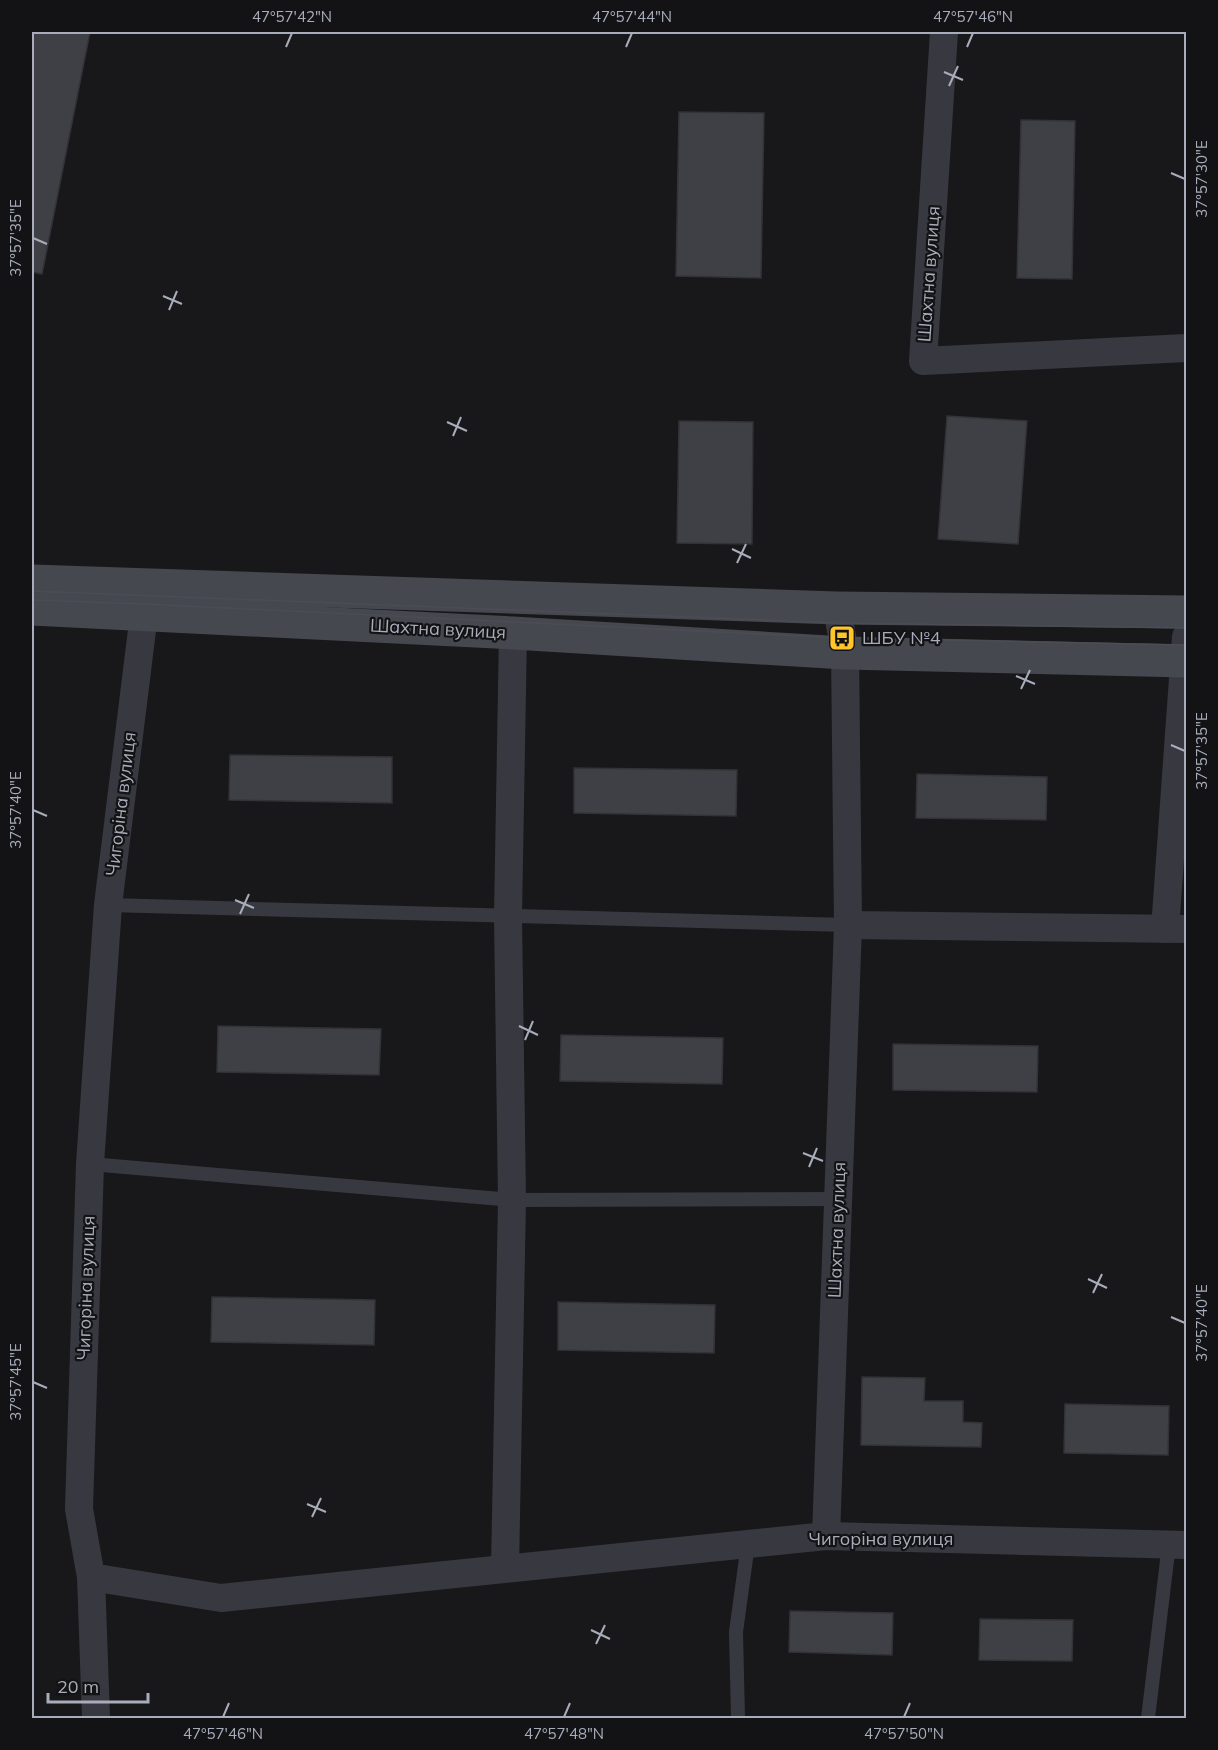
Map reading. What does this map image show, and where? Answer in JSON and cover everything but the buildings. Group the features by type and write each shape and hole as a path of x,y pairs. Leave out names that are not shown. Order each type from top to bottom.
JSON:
{"main road":[{"name":"Шахтна вулиця","path":"32,581 144,599 513,633 845,653 1186,653"},
{"name":"Шахтна вулиця","path":"32,609 144,599 1186,612"}],"street":[{"name":"Шахтна вулиця","path":"944,32 923,361 1186,348"},
{"name":"Чигоріна вулиця","path":"144,599 108,905 90,1164 80,1509 91,1577 221,1598 826,1536 1178,1544"},
{"name":"Шахтна вулиця","path":"826,1536 848,925 845,653 837,608"},
{"path":"505,1569 512,1200 508,916 513,633"},
{"name":"Шахтна вулиця","path":"848,925 1176,929 1186,653"},
{"path":"91,1577 96,1719"}],"lane":[{"path":"108,905 848,925"},
{"path":"90,1164 512,1200 838,1199"},
{"path":"738,1719 736,1632 748,1544"},
{"path":"1148,1719 1178,1544"}],"tram line":[{"path":"32,591 839,623 1186,628"},
{"path":"32,600 842,638 1186,645"}],"place":[{"name":"ШБУ №4","path":"842,638"}]}
